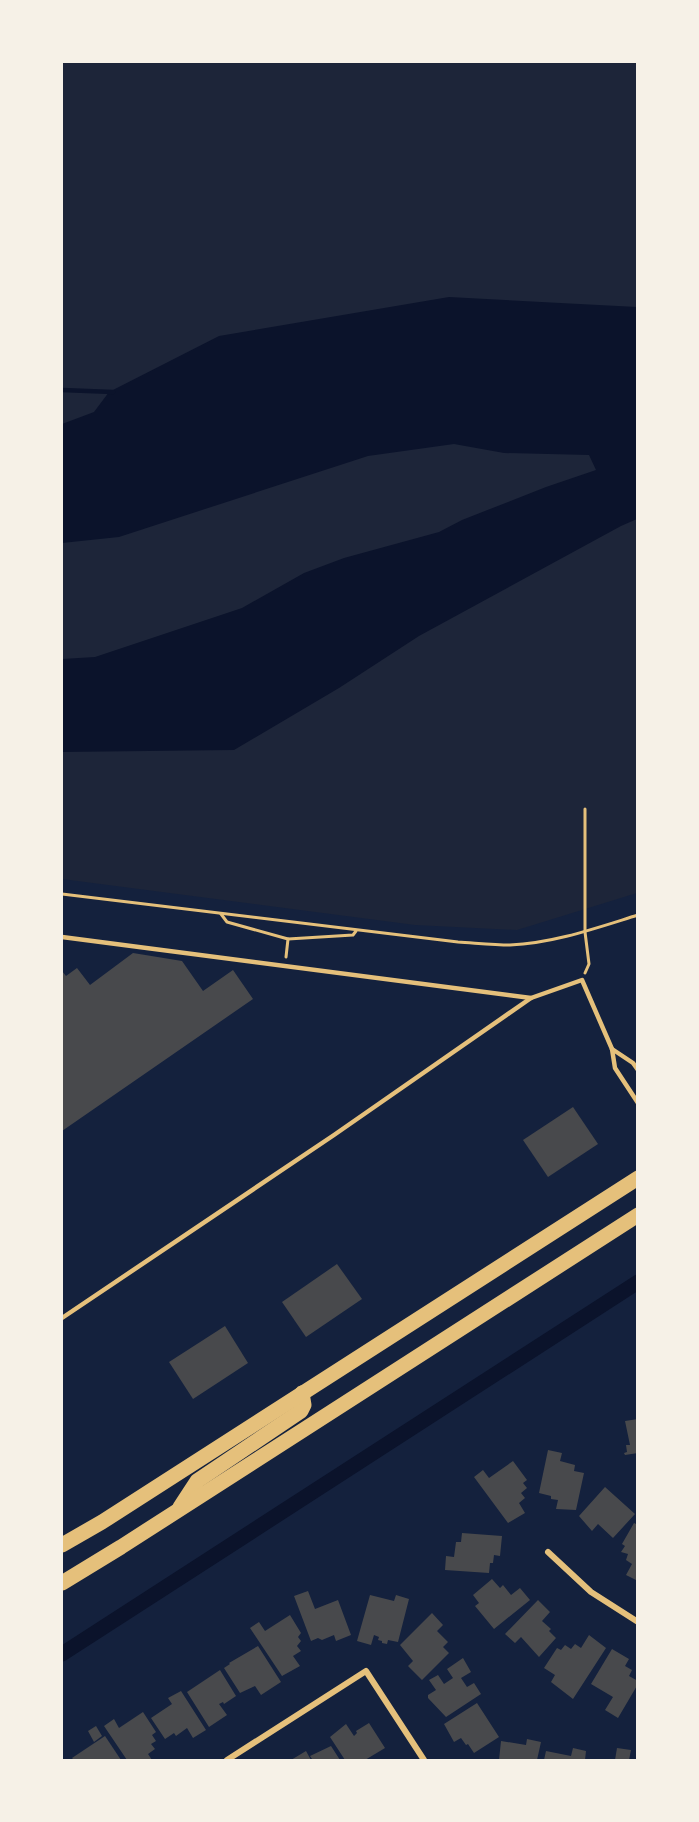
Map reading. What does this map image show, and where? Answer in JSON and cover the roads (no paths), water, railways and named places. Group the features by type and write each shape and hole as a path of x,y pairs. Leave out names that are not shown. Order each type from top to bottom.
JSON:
{"main road":[{"path":"62,1545 638,1178"},
{"path":"62,1583 638,1215"},
{"path":"179,1509 197,1480 301,1411 304,1405 302,1393"}],"street":[{"path":"548,1552 591,1592 638,1622"},
{"path":"227,1761 366,1671 424,1761"}],"lane":[{"path":"62,937 531,998"},
{"path":"62,1318 334,1135 531,998 582,980 612,1049 615,1068 638,1103"},
{"path":"612,1049 633,1063 638,1070"}],"waterway":[{"path":"62,390 113,392"},
{"path":"62,1654 638,1282"}]}
